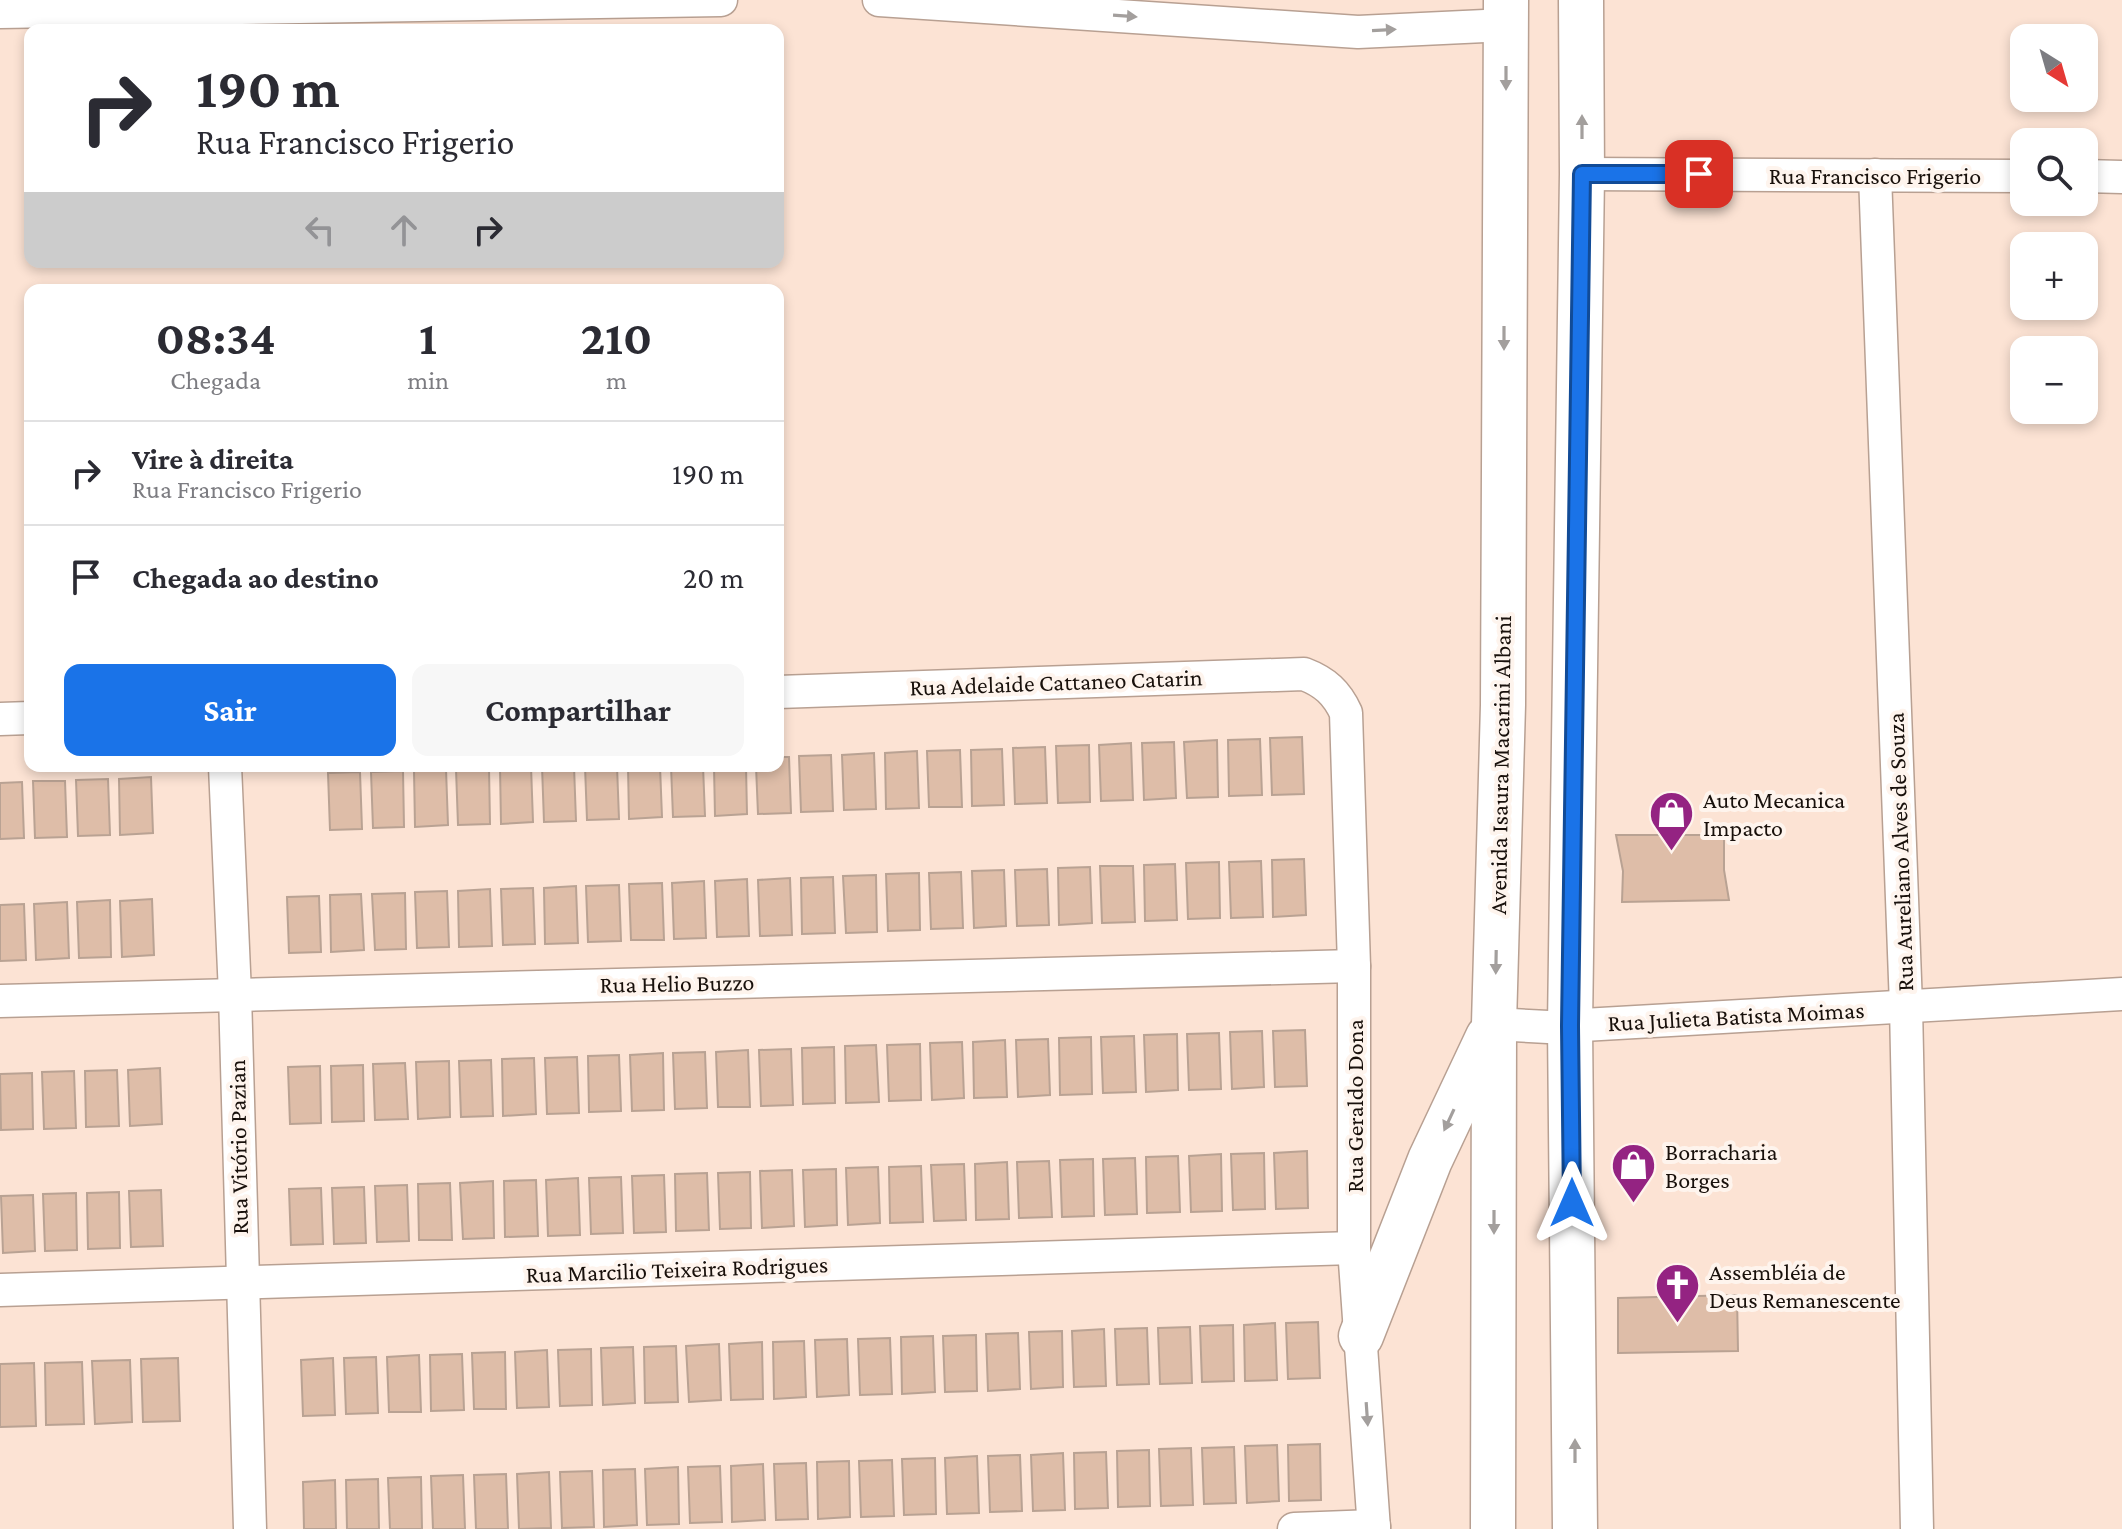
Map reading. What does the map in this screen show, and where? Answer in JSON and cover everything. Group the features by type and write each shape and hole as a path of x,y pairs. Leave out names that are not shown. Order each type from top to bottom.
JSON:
{"street":[{"path":"0,12 721,0"},
{"path":"879,0 1358,32 1506,12"},
{"path":"1575,1529 1570,1026 1582,174 1581,0"},
{"name":"Avenida Isaura Macarini Albani","path":"1493,1529 1494,1024 1503,705 1506,12"},
{"name":"Rua Francisco Frigerio","path":"1582,174 2010,176"},
{"name":"Rua Aureliano Alves de Souza","path":"1875,175 1906,1006 1917,1529"},
{"path":"2098,176 2122,177"},
{"name":"Rua Adelaide Cattaneo Catarin","path":"784,692 1304,674 1330,688"},
{"name":"Rua Geraldo Dona","path":"1330,688 1340,699 1346,713 1354,966 1354,1248 1374,1527"},
{"path":"0,719 24,718"},
{"name":"Rua Vitório Pazian","path":"225,772 235,994 250,1529"},
{"name":"Rua Helio Buzzo","path":"0,1001 1354,966"},
{"name":"Rua Julieta Batista Moimas","path":"1494,1024 1570,1026 2122,994"},
{"path":"1361,1336 1430,1160 1494,1024"},
{"name":"Rua Marcilio Teixeira Rodrigues","path":"0,1290 1354,1248"},
{"path":"1294,1529 1374,1527"}],"building":[{"path":"1302,737 1304,794 1272,795 1270,738"},
{"path":"1260,739 1262,795 1229,796 1228,740"},
{"path":"1217,740 1218,797 1187,798 1184,742"},
{"path":"1174,742 1176,798 1144,800 1142,743"},
{"path":"1131,743 1133,800 1101,801 1099,745"},
{"path":"1089,745 1090,802 1058,803 1056,746"},
{"path":"1045,747 1047,803 1015,804 1013,748"},
{"path":"1002,749 1004,805 972,806 971,750"},
{"path":"960,750 962,807 929,807 927,751"},
{"path":"917,751 919,808 886,809 885,753"},
{"path":"874,753 876,809 844,810 842,755"},
{"path":"831,755 833,811 801,812 799,756"},
{"path":"784,757 789,757 791,813 758,814 756,772 784,772"},
{"path":"360,772 362,829 330,830 328,773"},
{"path":"371,772 403,772 404,827 373,828"},
{"path":"414,772 446,772 448,825 415,827"},
{"path":"456,772 489,772 490,824 458,825"},
{"path":"500,772 531,772 533,822 501,824"},
{"path":"542,772 574,772 576,821 544,822"},
{"path":"585,772 617,772 619,819 587,820"},
{"path":"628,772 660,772 662,817 629,819"},
{"path":"671,772 703,772 705,816 673,817"},
{"path":"714,772 746,772 747,814 715,816"},
{"path":"151,777 153,833 120,835 119,779"},
{"path":"108,779 110,835 78,836 76,780"},
{"path":"33,781 65,781 67,837 35,838"},
{"path":"22,782 24,838 0,839 0,783"},
{"name":"Auto Mecanica Impacto","path":"1616,835 1724,835 1724,870 1729,900 1622,902 1623,871"},
{"path":"1304,859 1306,915 1273,917 1272,860"},
{"path":"1261,861 1263,917 1231,918 1229,862"},
{"path":"1219,862 1220,918 1188,919 1186,863"},
{"path":"1175,864 1177,920 1145,921 1144,865"},
{"path":"1100,866 1133,866 1135,922 1102,923"},
{"path":"1090,867 1092,923 1059,925 1058,868"},
{"path":"1047,869 1049,925 1017,926 1015,870"},
{"path":"1004,870 1006,926 974,928 972,871"},
{"path":"961,872 963,928 931,929 929,873"},
{"path":"919,873 920,930 888,931 886,874"},
{"path":"876,875 877,932 846,933 843,876"},
{"path":"833,877 835,933 802,934 801,878"},
{"path":"790,878 792,935 760,936 758,880"},
{"path":"747,879 749,936 717,937 715,881"},
{"path":"704,881 706,938 674,939 672,883"},
{"path":"662,883 664,940 631,940 629,884"},
{"path":"619,885 621,941 588,942 586,886"},
{"path":"576,886 578,943 545,944 544,888"},
{"path":"533,888 535,944 503,945 501,889"},
{"path":"490,889 492,946 459,947 458,891"},
{"path":"447,891 449,947 417,948 415,892"},
{"path":"405,893 406,949 375,950 372,894"},
{"path":"361,894 364,950 331,952 330,895"},
{"path":"319,896 321,952 289,953 287,897"},
{"path":"152,899 154,955 122,957 120,901"},
{"path":"110,900 111,957 79,958 77,902"},
{"path":"67,902 69,958 36,960 34,904"},
{"path":"24,904 26,960 0,961 0,905"},
{"path":"1305,1030 1307,1086 1275,1087 1273,1031"},
{"path":"1262,1031 1264,1087 1232,1089 1230,1032"},
{"path":"1219,1033 1221,1089 1189,1090 1187,1034"},
{"path":"1177,1034 1178,1090 1146,1092 1144,1035"},
{"path":"1134,1036 1136,1092 1103,1093 1101,1037"},
{"path":"1091,1037 1092,1094 1060,1095 1059,1038"},
{"path":"1048,1039 1050,1095 1018,1097 1016,1040"},
{"path":"1005,1040 1007,1097 974,1098 973,1042"},
{"path":"962,1042 964,1098 932,1100 930,1043"},
{"path":"920,1044 921,1100 889,1101 887,1045"},
{"path":"876,1045 879,1102 846,1103 845,1046"},
{"path":"834,1047 835,1103 803,1104 802,1048"},
{"path":"791,1049 793,1105 761,1106 759,1050"},
{"path":"748,1050 750,1107 718,1107 716,1052"},
{"path":"705,1052 707,1108 675,1109 673,1053"},
{"path":"663,1053 664,1110 632,1111 630,1055"},
{"path":"619,1055 621,1111 589,1112 588,1056"},
{"path":"577,1057 579,1113 547,1114 545,1058"},
{"path":"534,1058 536,1114 503,1116 502,1059"},
{"path":"491,1060 493,1116 461,1117 459,1061"},
{"path":"449,1061 450,1117 418,1119 416,1062"},
{"path":"405,1063 408,1119 375,1120 373,1064"},
{"path":"363,1065 364,1121 332,1122 331,1066"},
{"path":"320,1066 321,1123 290,1124 288,1067"},
{"path":"160,1068 162,1124 130,1126 128,1070"},
{"path":"117,1070 119,1126 86,1127 85,1071"},
{"path":"74,1071 76,1128 44,1129 42,1072"},
{"path":"32,1073 33,1129 1,1130 0,1074"},
{"path":"1307,1151 1308,1208 1276,1209 1274,1153"},
{"path":"1264,1153 1265,1209 1233,1210 1231,1154"},
{"path":"1221,1154 1222,1211 1191,1212 1189,1156"},
{"path":"1178,1156 1180,1212 1147,1213 1146,1157"},
{"path":"1135,1158 1137,1214 1105,1215 1103,1159"},
{"path":"1093,1159 1094,1216 1062,1217 1060,1160"},
{"path":"1049,1161 1052,1217 1019,1218 1017,1162"},
{"path":"1007,1162 1009,1219 976,1220 975,1164"},
{"path":"964,1164 966,1220 934,1221 931,1165"},
{"path":"921,1166 923,1222 890,1223 889,1167"},
{"path":"878,1167 880,1223 848,1225 846,1168"},
{"path":"836,1169 837,1225 805,1227 803,1170"},
{"path":"792,1170 794,1226 762,1228 760,1171"},
{"path":"750,1172 751,1228 720,1229 718,1173"},
{"path":"707,1173 709,1230 676,1231 675,1174"},
{"path":"664,1175 666,1232 634,1233 632,1176"},
{"path":"621,1177 623,1233 591,1234 589,1178"},
{"path":"578,1178 580,1235 548,1236 546,1180"},
{"path":"536,1180 538,1236 505,1237 504,1181"},
{"path":"493,1181 494,1238 463,1239 460,1183"},
{"path":"450,1183 452,1240 419,1240 418,1184"},
{"path":"407,1185 409,1241 377,1242 375,1186"},
{"path":"364,1187 366,1243 334,1244 332,1188"},
{"path":"321,1188 323,1244 291,1245 289,1189"},
{"path":"161,1190 163,1246 131,1247 129,1191"},
{"path":"119,1192 120,1248 88,1249 87,1193"},
{"path":"76,1193 77,1250 45,1251 43,1194"},
{"path":"33,1195 35,1251 3,1253 1,1196"},
{"name":"Assembléia de Deus Remanescente","path":"1737,1295 1738,1351 1618,1353 1618,1298"},
{"path":"1318,1322 1320,1378 1288,1379 1286,1323"},
{"path":"1275,1323 1277,1380 1245,1381 1244,1325"},
{"path":"1233,1325 1234,1381 1202,1382 1200,1326"},
{"path":"1190,1327 1192,1383 1160,1384 1158,1328"},
{"path":"1147,1328 1149,1384 1117,1385 1115,1329"},
{"path":"1104,1329 1106,1386 1074,1387 1072,1331"},
{"path":"1062,1331 1063,1387 1031,1389 1029,1332"},
{"path":"1018,1333 1020,1389 988,1391 986,1334"},
{"path":"976,1335 977,1391 945,1392 943,1336"},
{"path":"933,1336 935,1392 902,1394 901,1337"},
{"path":"890,1338 892,1394 860,1395 858,1339"},
{"path":"847,1339 849,1395 817,1397 815,1340"},
{"path":"804,1341 806,1397 774,1399 773,1342"},
{"path":"762,1342 763,1399 731,1400 729,1344"},
{"path":"719,1344 721,1400 689,1402 686,1346"},
{"path":"676,1346 678,1402 645,1403 644,1347"},
{"path":"633,1347 635,1403 603,1405 601,1348"},
{"path":"591,1349 592,1405 560,1406 558,1350"},
{"path":"547,1350 549,1407 517,1408 515,1352"},
{"path":"505,1352 506,1409 474,1409 472,1353"},
{"path":"462,1354 464,1410 431,1411 430,1355"},
{"path":"419,1355 421,1412 389,1412 387,1357"},
{"path":"376,1357 378,1413 346,1414 344,1358"},
{"path":"178,1358 180,1421 143,1422 141,1359"},
{"path":"333,1358 335,1415 303,1416 301,1360"},
{"path":"130,1360 132,1422 95,1424 92,1361"},
{"path":"82,1362 84,1424 46,1425 45,1363"},
{"path":"34,1363 36,1426 0,1427 0,1364"},
{"path":"1320,1444 1321,1500 1289,1501 1288,1445"},
{"path":"1277,1445 1279,1501 1247,1503 1245,1446"},
{"path":"1234,1447 1236,1503 1204,1504 1202,1448"},
{"path":"1191,1448 1193,1505 1161,1506 1159,1449"},
{"path":"1149,1450 1150,1506 1118,1507 1117,1451"},
{"path":"1106,1452 1108,1508 1075,1509 1074,1453"},
{"path":"1063,1453 1065,1510 1033,1511 1031,1455"},
{"path":"1020,1455 1022,1511 990,1512 988,1456"},
{"path":"977,1456 979,1513 947,1514 945,1458"},
{"path":"935,1458 936,1514 904,1515 902,1459"},
{"path":"892,1460 894,1516 861,1517 859,1461"},
{"path":"849,1461 850,1517 818,1519 817,1462"},
{"path":"806,1463 808,1519 776,1520 774,1464"},
{"path":"763,1464 765,1520 732,1522 731,1466"},
{"path":"720,1466 722,1522 690,1523 688,1467"},
{"path":"678,1467 679,1524 647,1525 645,1469"},
{"path":"635,1469 637,1525 604,1527 603,1470"},
{"path":"592,1471 594,1527 562,1528 560,1472"},
{"path":"549,1472 551,1528 519,1529 517,1474"},
{"path":"506,1474 508,1529 476,1529 474,1475"},
{"path":"463,1475 465,1529 433,1529 431,1476"},
{"path":"421,1477 422,1529 390,1529 388,1478"},
{"path":"378,1479 379,1529 347,1529 346,1480"},
{"path":"335,1480 336,1529 304,1529 303,1482"}],"place":[{"name":"Auto Mecanica Impacto","path":"1672,852"},
{"name":"Borracharia Borges","path":"1634,1204"},
{"name":"Assembléia de Deus Remanescente","path":"1678,1324"}],"route":[{"path":"1572,1203 1570,1026 1582,174 1699,174"}]}
